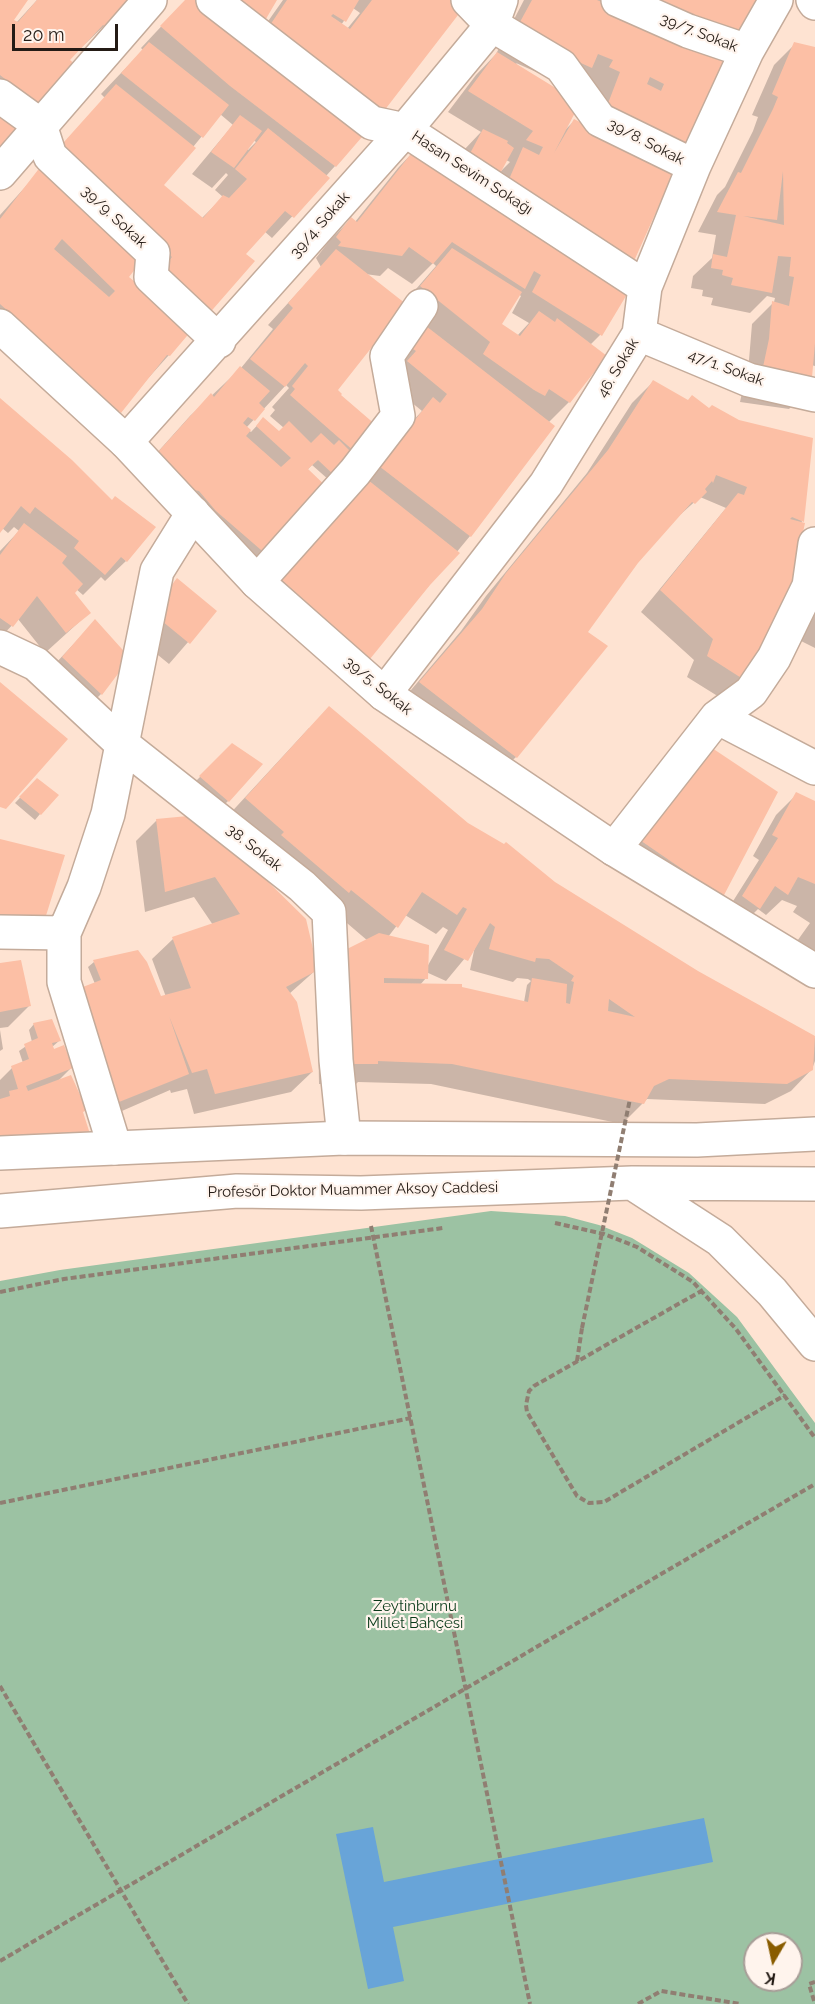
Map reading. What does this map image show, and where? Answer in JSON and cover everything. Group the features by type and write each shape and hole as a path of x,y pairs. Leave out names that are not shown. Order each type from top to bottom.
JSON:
{"street":[{"path":"0,173 150,0"},
{"name":"Hasan Sevim Sokağı","path":"213,0 372,123 405,129 645,287"},
{"name":"39/8. Sokak","path":"468,0 497,12 561,66 600,120 694,166"},
{"name":"39/7. Sokak","path":"618,0 688,31 747,51"},
{"name":"46. Sokak","path":"384,694 546,484 639,334 645,287 694,166 747,51 776,0"},
{"name":"39/4. Sokak","path":"126,442 219,341 405,129 497,12"},
{"path":"0,96 40,125"},
{"name":"39/9. Sokak","path":"40,125 51,156 153,253 151,277 219,341"},
{"path":"257,582 355,472 398,416 387,356 421,306"},
{"name":"39/5. Sokak","path":"0,326 126,442 257,582 384,694 614,849 815,971"},
{"name":"47/1. Sokak","path":"639,334 748,380 815,395"},
{"path":"115,1148 64,982 64,933 84,887 108,814 157,571 193,513"},
{"path":"614,849 717,717 751,692 774,657 809,586 815,544"},
{"name":"38. Sokak","path":"0,647 36,664 122,744 302,886 329,912 336,1060 344,1138"},
{"path":"717,717 815,768"},
{"path":"0,932 64,933"},
{"path":"0,1153 344,1138 697,1140 815,1134"},
{"path":"632,1183 720,1239 772,1292 815,1344"},
{"name":"Profesör Doktor Muammer Aksoy Caddesi","path":"0,1211 237,1191 362,1193 632,1183 815,1184"}],"path":[{"path":"577,1361 630,1100"},
{"path":"362,1193 375,1237 530,2004"},
{"path":"552,1223 604,1234 637,1247 703,1290 736,1329 815,1438"},
{"path":"0,1292 64,1279 452,1226"},
{"path":"703,1290 534,1386 526,1398 527,1412 577,1496 589,1503 604,1502 785,1395"},
{"path":"0,1503 411,1418"},
{"path":"0,1961 815,1484"},
{"path":"0,1686 188,2004"},
{"path":"815,1982 809,1984 815,2004"},
{"path":"638,2004 661,1991 741,2004"}],"green space":[{"name":"Zeytinburnu Millet Bahçesi","path":"491,1211 565,1216 599,1225 632,1238 689,1273 737,1317 815,1423 815,2004 0,2004 0,1281 60,1270"}],"water":[{"path":"704,1818 713,1862 393,1927 404,1981 368,1989 336,1834 373,1827 384,1882"}],"building":[{"path":"0,0 28,0 14,20 18,22 37,0 127,0 106,27 103,25 70,60 77,66 42,109 0,75"},
{"path":"185,0 206,0 368,130 336,167 230,86 160,26"},
{"path":"228,0 277,0 263,24"},
{"path":"287,0 359,0 346,22 333,14 331,16 350,29 372,0 454,0 465,6 377,120 264,34"},
{"path":"532,0 597,0 734,59 694,155 604,114 620,72 609,67 613,60 598,54 592,68 514,33","holes":["650,77 664,84 661,91 647,84"]},
{"path":"627,0 762,0 742,45"},
{"path":"149,42 229,105 203,138 121,73"},
{"path":"794,42 815,47 815,343 811,389 760,381 769,339 772,301 789,306 794,277 789,276 791,257 778,256 772,293 731,285 733,278 722,275 723,270 711,268 713,254 727,257 736,215 717,212 738,172 741,173 773,109 778,97 772,94","holes":["783,171 784,225 743,216 777,220"]},
{"path":"497,52 580,103 554,153 574,119 675,170 634,261 507,184 523,147 539,155 543,147 526,140 533,131 468,91"},
{"path":"116,84 196,148 164,185 203,218 223,195 229,198 247,179 235,169 268,128 330,178 294,218 285,211 246,254 255,261 207,316 158,274 172,257 55,152"},
{"path":"0,105 22,128 0,153"},
{"path":"240,115 262,131 234,168 211,152"},
{"path":"483,129 508,141 507,143 514,148 497,179 465,163"},
{"path":"418,145 632,286 602,336 532,292 541,275 534,271 525,289 452,242 433,264 409,247 402,256 338,246 341,242 336,237 351,217 357,222"},
{"path":"41,166 143,259 129,277 192,330 170,356 167,355 121,413 0,304 0,219","holes":["62,239 115,291 109,297 54,249"]},
{"path":"452,248 522,292 502,324 520,336 539,311 555,322 557,318 607,356 570,403 549,389 545,396 534,390 483,354 490,342 420,286"},
{"path":"336,249 406,304 338,390 377,426 355,452 290,395 295,389 292,386 308,366 305,363 285,387 250,359 293,308 288,303"},
{"path":"426,326 555,426 471,537 379,466 433,397 440,403 447,394 407,361 416,351 410,347"},
{"path":"240,366 270,391 259,403 265,409 255,421 248,417 243,423 251,430 246,436 281,467 291,458 256,426 263,417 279,431 289,421 311,443 321,433 334,445 339,440 353,454 335,476 318,460 308,469 330,490 268,556 216,511 199,491 194,490 158,452 211,393 214,397"},
{"path":"653,380 688,400 692,395 709,408 712,405 739,420 813,438 804,522 792,517 790,519 805,523 791,589 746,681 707,656 713,639 660,590 738,493 744,495 747,487 716,475 713,483 712,481 705,489 707,492 695,504 692,502 638,563 588,632 608,646 517,758 419,682 482,609 506,573 608,450"},
{"path":"0,398 72,460 112,500 115,496 156,527 127,562 121,557 105,575 74,548 79,541 35,507 30,514 21,506 0,533"},
{"path":"363,476 460,553 430,585 370,659 272,571"},
{"path":"24,523 67,556 62,563 83,584 75,593 91,613 66,633 37,596 13,627 0,618 0,555"},
{"path":"177,578 217,611 190,644 151,612"},
{"path":"95,619 130,658 102,695 62,657"},
{"path":"0,682 68,739 6,809 0,807"},
{"path":"329,706 468,823 504,844 506,842 555,882 698,971 815,1036 813,1070 787,1084 669,1079 654,1086 644,1104 452,1064 378,1061 378,1064 339,1064 337,954 379,933 429,945 428,979 384,978 384,983 462,984 462,987 528,1002 532,978 567,984 566,1003 570,1004 574,982 571,981 574,976 549,959 536,958 535,962 489,949 495,927 490,923 468,961 444,950 467,909 463,907 457,915 422,892 398,928 351,890 349,893 281,835 284,832 245,798","holes":["609,999 635,1017 608,1011"]},
{"path":"703,742 778,792 723,897 631,834"},
{"path":"232,743 263,764 229,802 199,776"},
{"path":"37,778 59,795 41,815 19,797"},
{"path":"796,792 815,801 815,884 798,877 788,895 775,886 760,909 742,896 778,838 772,835"},
{"path":"188,816 252,866 306,919 318,970 286,987 297,1002 313,1072 215,1094 207,1069 192,1073 169,1016 189,1074 119,1102 75,990 101,980 93,960 138,950 147,962 161,996 191,988 172,937 240,914 215,877 165,892 156,819"},
{"path":"0,839 65,855 44,922 0,922"},
{"path":"21,960 31,1006 0,1012 0,963"},
{"path":"52,1019 61,1041 52,1043 54,1049 64,1045 73,1068 26,1086 28,1091 71,1075 87,1110 83,1112 90,1134 0,1144 0,1099 10,1096 9,1091 18,1089 11,1066 29,1059 24,1044 38,1038 33,1023"}]}
